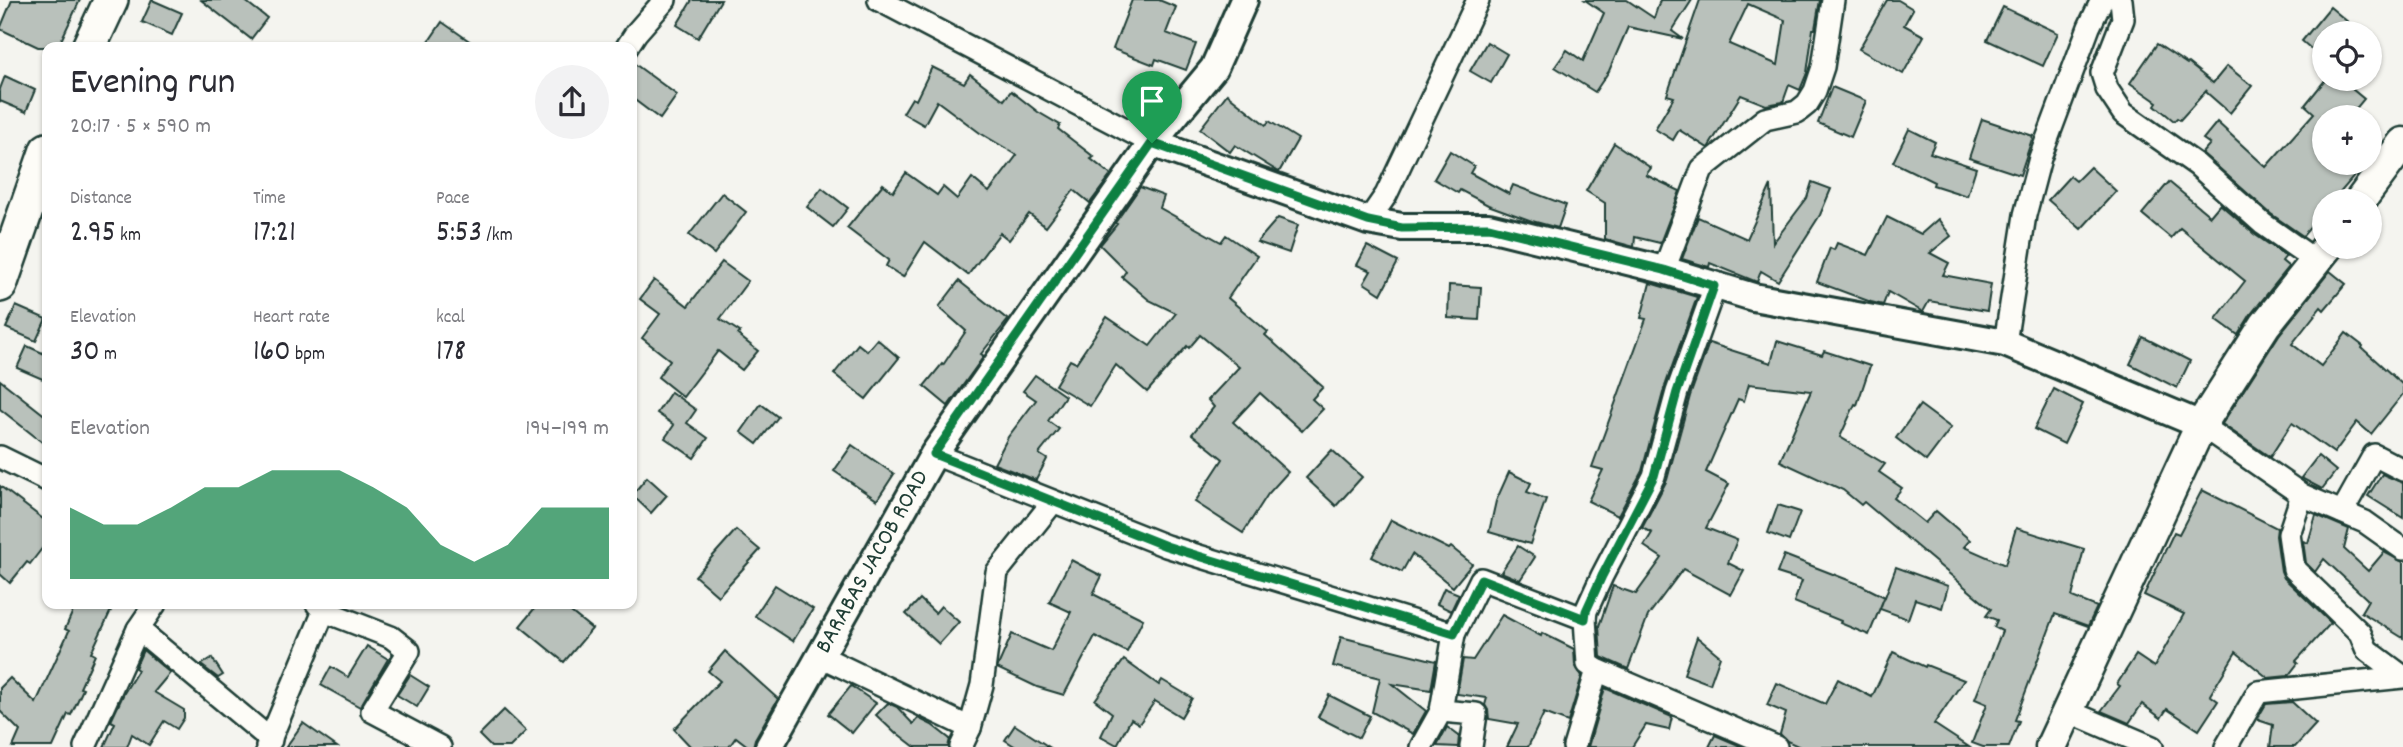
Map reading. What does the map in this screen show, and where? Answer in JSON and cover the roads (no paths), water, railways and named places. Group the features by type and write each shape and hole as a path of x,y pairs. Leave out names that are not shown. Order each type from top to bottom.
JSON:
{"main road":[{"path":"91,42 111,0"},
{"path":"2369,189 2403,143"},
{"path":"0,285 42,164"},
{"path":"2052,747 2201,425 2265,325 2317,259"}],"street":[{"path":"630,42 665,0"},
{"path":"878,0 1152,143 1368,221 1402,228 1489,227 1664,270 1753,298 2004,343 2201,425 2302,495 2365,522 2403,549"},
{"name":"BARABAS JACOB ROAD","path":"769,747 934,454 1152,143 1214,68 1244,0"},
{"path":"1368,221 1386,195 1478,0"},
{"path":"1664,270 1702,169 1765,119 1797,112 1807,104 1824,67 1833,0"},
{"path":"2004,343 2025,215 2040,158 2089,27 2102,0"},
{"path":"2121,0 2123,19 2102,73 2107,89 2123,113 2197,165 2263,224 2312,249"},
{"path":"1714,286 1677,392 1654,476 1586,611 1588,664 1776,747"},
{"path":"934,454 1166,546 1454,634"},
{"path":"2342,512 2374,455 2403,470"},
{"path":"0,457 42,478"},
{"path":"2302,495 2290,534 2294,569 2360,633 2367,650 2403,677"},
{"path":"961,747 970,727 982,685 998,572 1053,502"},
{"path":"1421,747 1441,711 1454,634 1481,579 1585,619"},
{"path":"85,747 113,680 138,629 152,609"},
{"path":"138,629 269,743 323,609"},
{"path":"330,609 391,637 409,651 372,711 440,747"},
{"path":"820,656 970,727"},
{"path":"1574,747 1597,670"},
{"path":"2226,747 2258,692 2403,677"},
{"path":"1441,711 1476,714 1471,747"},
{"path":"2068,711 2152,747"}]}
